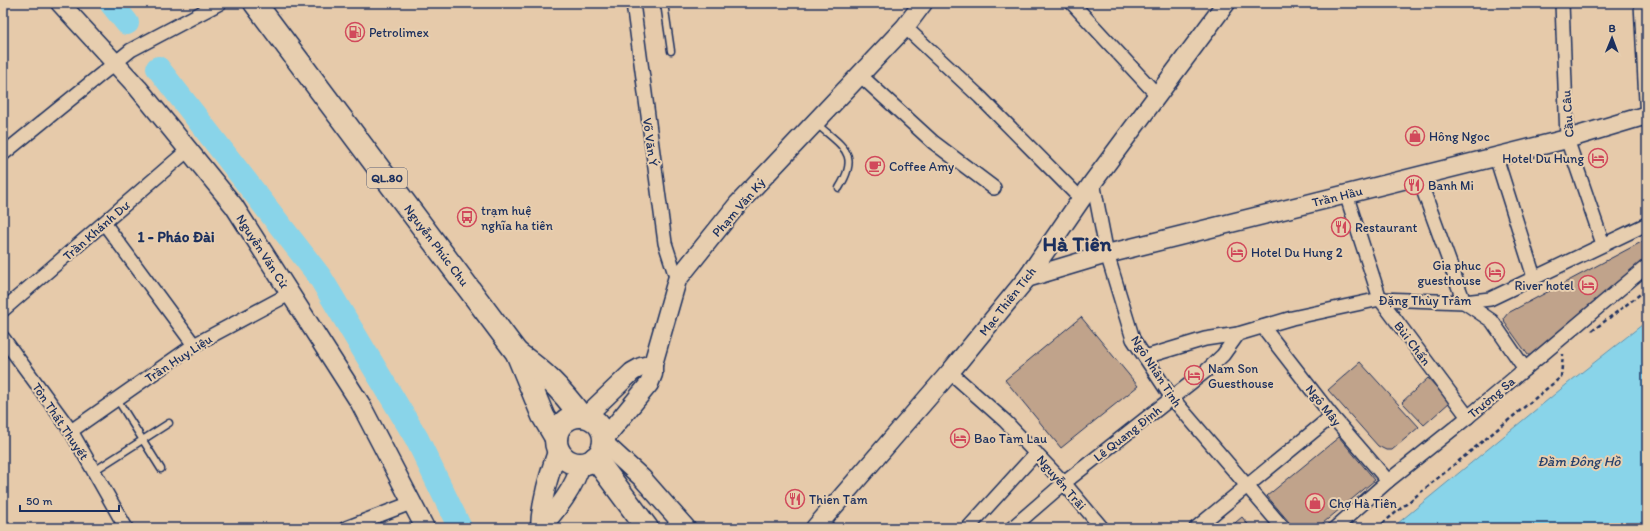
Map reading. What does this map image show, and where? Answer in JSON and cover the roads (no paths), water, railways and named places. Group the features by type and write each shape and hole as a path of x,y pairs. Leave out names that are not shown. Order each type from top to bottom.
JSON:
{"highway":[{"name":"Nguyễn Phúc Chu","path":"255,3 517,354 543,416 557,444"},
{"name":"Nguyễn Phúc Chu","path":"517,354 542,371 583,416"},
{"path":"596,451 568,461 557,444 561,424 567,419 583,416 593,419 599,425 596,451 647,528"}],"street":[{"name":"Nguyễn Văn Cừ","path":"60,3 114,64 138,88 234,206 360,403 425,528"},
{"path":"3,154 131,50 220,3"},
{"name":"Võ Văn Ý","path":"632,3 664,243 677,280"},
{"name":"Phạm Văn Ký","path":"540,528 568,494 578,474 649,384 653,374 653,364 677,280 738,204 906,27 923,3"},
{"path":"1072,3 1158,96"},
{"name":"Mạc Thiên Tích","path":"815,528 950,372 1027,278 1093,182 1226,3"},
{"name":"Cầu Câu","path":"1562,3 1567,139 1603,244"},
{"path":"1641,3 1646,117"},
{"path":"906,27 980,97 1081,199"},
{"path":"860,75 934,142 994,188"},
{"name":"Trần Hầu","path":"1027,278 1107,254 1567,139 1646,117"},
{"name":"Trần Khánh Dư","path":"3,310 188,150"},
{"path":"1496,157 1534,277"},
{"path":"1418,176 1464,302 1492,321 1525,369"},
{"name":"Ngô Nhân Tịnh","path":"1093,182 1107,254 1133,339 1172,398 1283,528"},
{"name":"Bùi Chấn","path":"1346,194 1380,299 1468,417"},
{"path":"104,223 194,345"},
{"name":"Đặng Thùy Trâm","path":"1145,357 1205,339 1238,334 1292,318 1380,299 1464,302 1490,298 1647,224"},
{"name":"Trường Sa","path":"1335,528 1388,481 1468,417 1647,266"},
{"name":"Trần Huy Liệu","path":"71,431 194,345 291,293"},
{"name":"Ngô Mây","path":"1264,327 1332,416 1388,481"},
{"name":"Lê Quang Định","path":"1012,528 1064,483 1206,371 1223,355 1238,334"},
{"name":"Tôn Thất Thuyết","path":"3,338 71,431 126,528"},
{"path":"583,416 632,372 641,367 653,364"},
{"name":"Nguyễn Trãi","path":"950,372 1005,421 1064,483 1102,528"},
{"path":"1196,528 1332,416"},
{"path":"540,528 540,511 557,444"},
{"path":"596,451 642,478 686,528"},
{"path":"968,528 1036,453"},
{"path":"346,528 411,503"}],"lane":[{"path":"664,3 671,51"},
{"path":"816,123 847,153 850,162 848,175 839,188"},
{"path":"117,399 161,469"},
{"path":"94,471 169,423"}],"water":[{"name":"Đầm Đông Hồ","path":"1647,321 1647,528 1392,528 1572,380"}],"waterway":[{"path":"111,3 127,23"},
{"path":"158,68 320,277 417,439 460,528"}],"place":[{"name":"Petrolimex","path":"355,32"},
{"name":"Hông Ngoc","path":"1415,136"},
{"name":"Hotel Du Hung","path":"1598,158"},
{"name":"Coffee Amy","path":"875,166"},
{"name":"Banh Mi","path":"1414,185"},
{"name":"trạm huệ nghĩa ha tiên","path":"467,217"},
{"name":"Restaurant","path":"1341,227"},
{"name":"Hotel Du Hung 2","path":"1237,252"},
{"name":"Gia phuc guesthouse","path":"1495,272"},
{"name":"River hotel","path":"1588,285"},
{"name":"Nam Son Guesthouse","path":"1194,375"},
{"name":"Bao Tam Lau","path":"960,438"},
{"name":"Thien Tam","path":"795,499"},
{"name":"Chợ Hà Tiên","path":"1315,503"}],"district":[{"name":"1 - Pháo Đài","path":"176,237"},
{"name":"Hà Tiên","path":"1077,244"}]}
